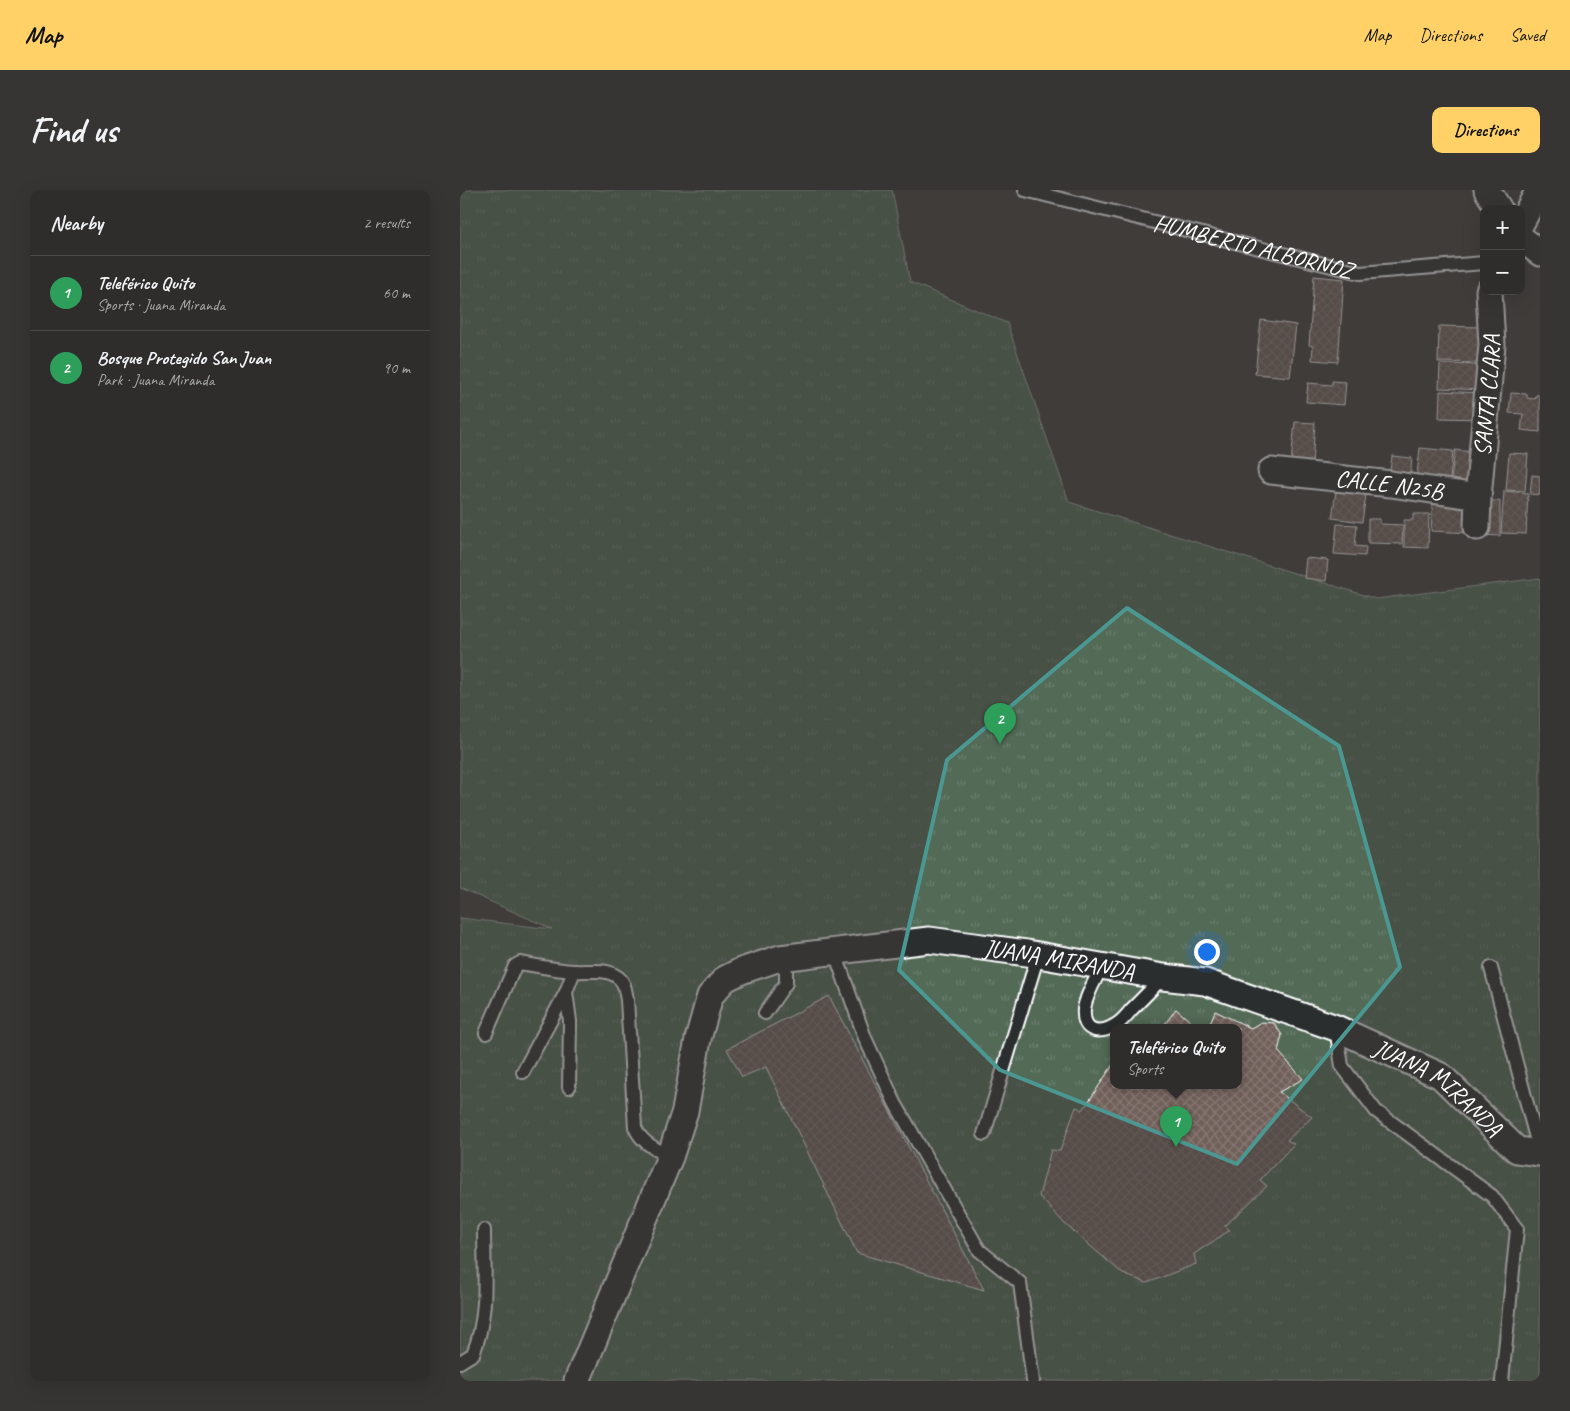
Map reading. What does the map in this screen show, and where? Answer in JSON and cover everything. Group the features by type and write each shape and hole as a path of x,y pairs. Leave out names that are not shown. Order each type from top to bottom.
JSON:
{"street":[{"path":"1487,190 1496,205"},
{"path":"1525,216 1539,190"},
{"path":"1525,241 1540,253"},
{"name":"SANTA CLARA","path":"1478,498 1492,345 1489,295"},
{"name":"CALLE N25B","path":"1271,472 1391,484 1478,498"},
{"path":"1477,527 1478,498"},
{"name":"JUANA MIRANDA","path":"577,1381 670,1158 685,1111 698,1039 710,996 725,979 741,970 780,958 835,953 928,940 1038,955 1163,977 1205,982 1336,1028 1441,1076 1517,1150 1540,1153"}],"lane":[{"name":"HUMBERTO ALBORNOZ","path":"1025,190 1360,273 1480,263"},
{"path":"835,953 865,1038 895,1104 979,1250 1020,1283 1033,1381"},
{"path":"984,1134 1038,955"},
{"path":"765,1013 786,983 786,972 780,958"},
{"path":"486,1033 515,966 520,963 574,971 610,972 622,981 625,987 635,1127 644,1141 670,1158"},
{"path":"1102,966 1084,1008 1085,1020 1091,1030 1104,1031 1110,1028"},
{"path":"1491,968 1540,1153"},
{"path":"523,1072 566,992 574,971"},
{"path":"1116,1024 1163,977"},
{"path":"566,992 570,1021 569,1087"},
{"path":"1336,1028 1342,1066 1376,1111 1492,1196 1517,1229 1502,1381"},
{"path":"460,1362 473,1354 480,1330 484,1302 484,1230"}],"highlighted area":[{"path":"1127,608 1339,746 1400,967 1237,1164 1000,1070 899,970 947,760"}],"green space":[{"path":"460,190 892,190 910,282 1007,323 1069,502 1376,599 1540,578 1540,1381 460,1381 460,918 552,929 460,888"}],"building":[{"path":"1314,276 1344,279 1338,362 1312,360 1313,346 1309,345"},
{"path":"1261,320 1296,325 1290,377 1255,374"},
{"path":"1439,326 1481,327 1480,363 1438,362"},
{"path":"1440,364 1480,365 1479,390 1439,388"},
{"path":"1332,381 1346,382 1344,405 1306,402 1308,383 1332,385"},
{"path":"1440,391 1480,393 1480,419 1439,418"},
{"path":"1511,393 1527,394 1527,398 1535,399 1536,395 1540,395 1540,432 1521,430 1523,414 1509,413"},
{"path":"1295,422 1315,423 1312,464 1291,462"},
{"path":"1420,448 1453,451 1449,487 1416,483"},
{"path":"1455,450 1480,453 1476,491 1450,487"},
{"path":"1509,453 1528,454 1525,491 1506,490"},
{"path":"1392,456 1412,458 1410,480 1389,478"},
{"path":"1532,475 1540,476 1540,495 1530,494"},
{"path":"1337,484 1367,488 1362,522 1332,518"},
{"path":"1504,491 1528,493 1526,534 1501,533"},
{"path":"1433,497 1474,500 1472,533 1431,531"},
{"path":"1481,501 1500,501 1500,536 1481,535"},
{"path":"1413,514 1429,514 1428,548 1404,547 1404,520 1413,520"},
{"path":"1368,519 1380,519 1380,524 1403,525 1402,544 1368,543"},
{"path":"1337,524 1357,525 1355,546 1366,547 1365,556 1334,554"},
{"path":"1306,558 1328,560 1326,581 1304,578"},
{"path":"829,996 984,1290 857,1253 766,1067 742,1077 727,1049"},
{"path":"1176,1009 1193,1024 1165,1024"},
{"path":"1215,1011 1251,1028 1261,1022 1274,1023 1282,1035 1278,1051 1303,1079 1279,1092 1312,1117 1287,1140 1294,1144 1260,1180 1267,1186 1225,1226 1230,1230 1194,1254 1196,1264 1147,1283 1123,1274 1065,1224 1039,1196 1051,1150 1060,1151 1076,1107 1083,1110 1110,1069 1110,1089 1242,1089 1242,1024 1210,1024"}],"place":[{"name":"Bosque Protegido San Juan","path":"1000,744"},
{"name":"Teleférico Quito","path":"1176,1147"}]}
